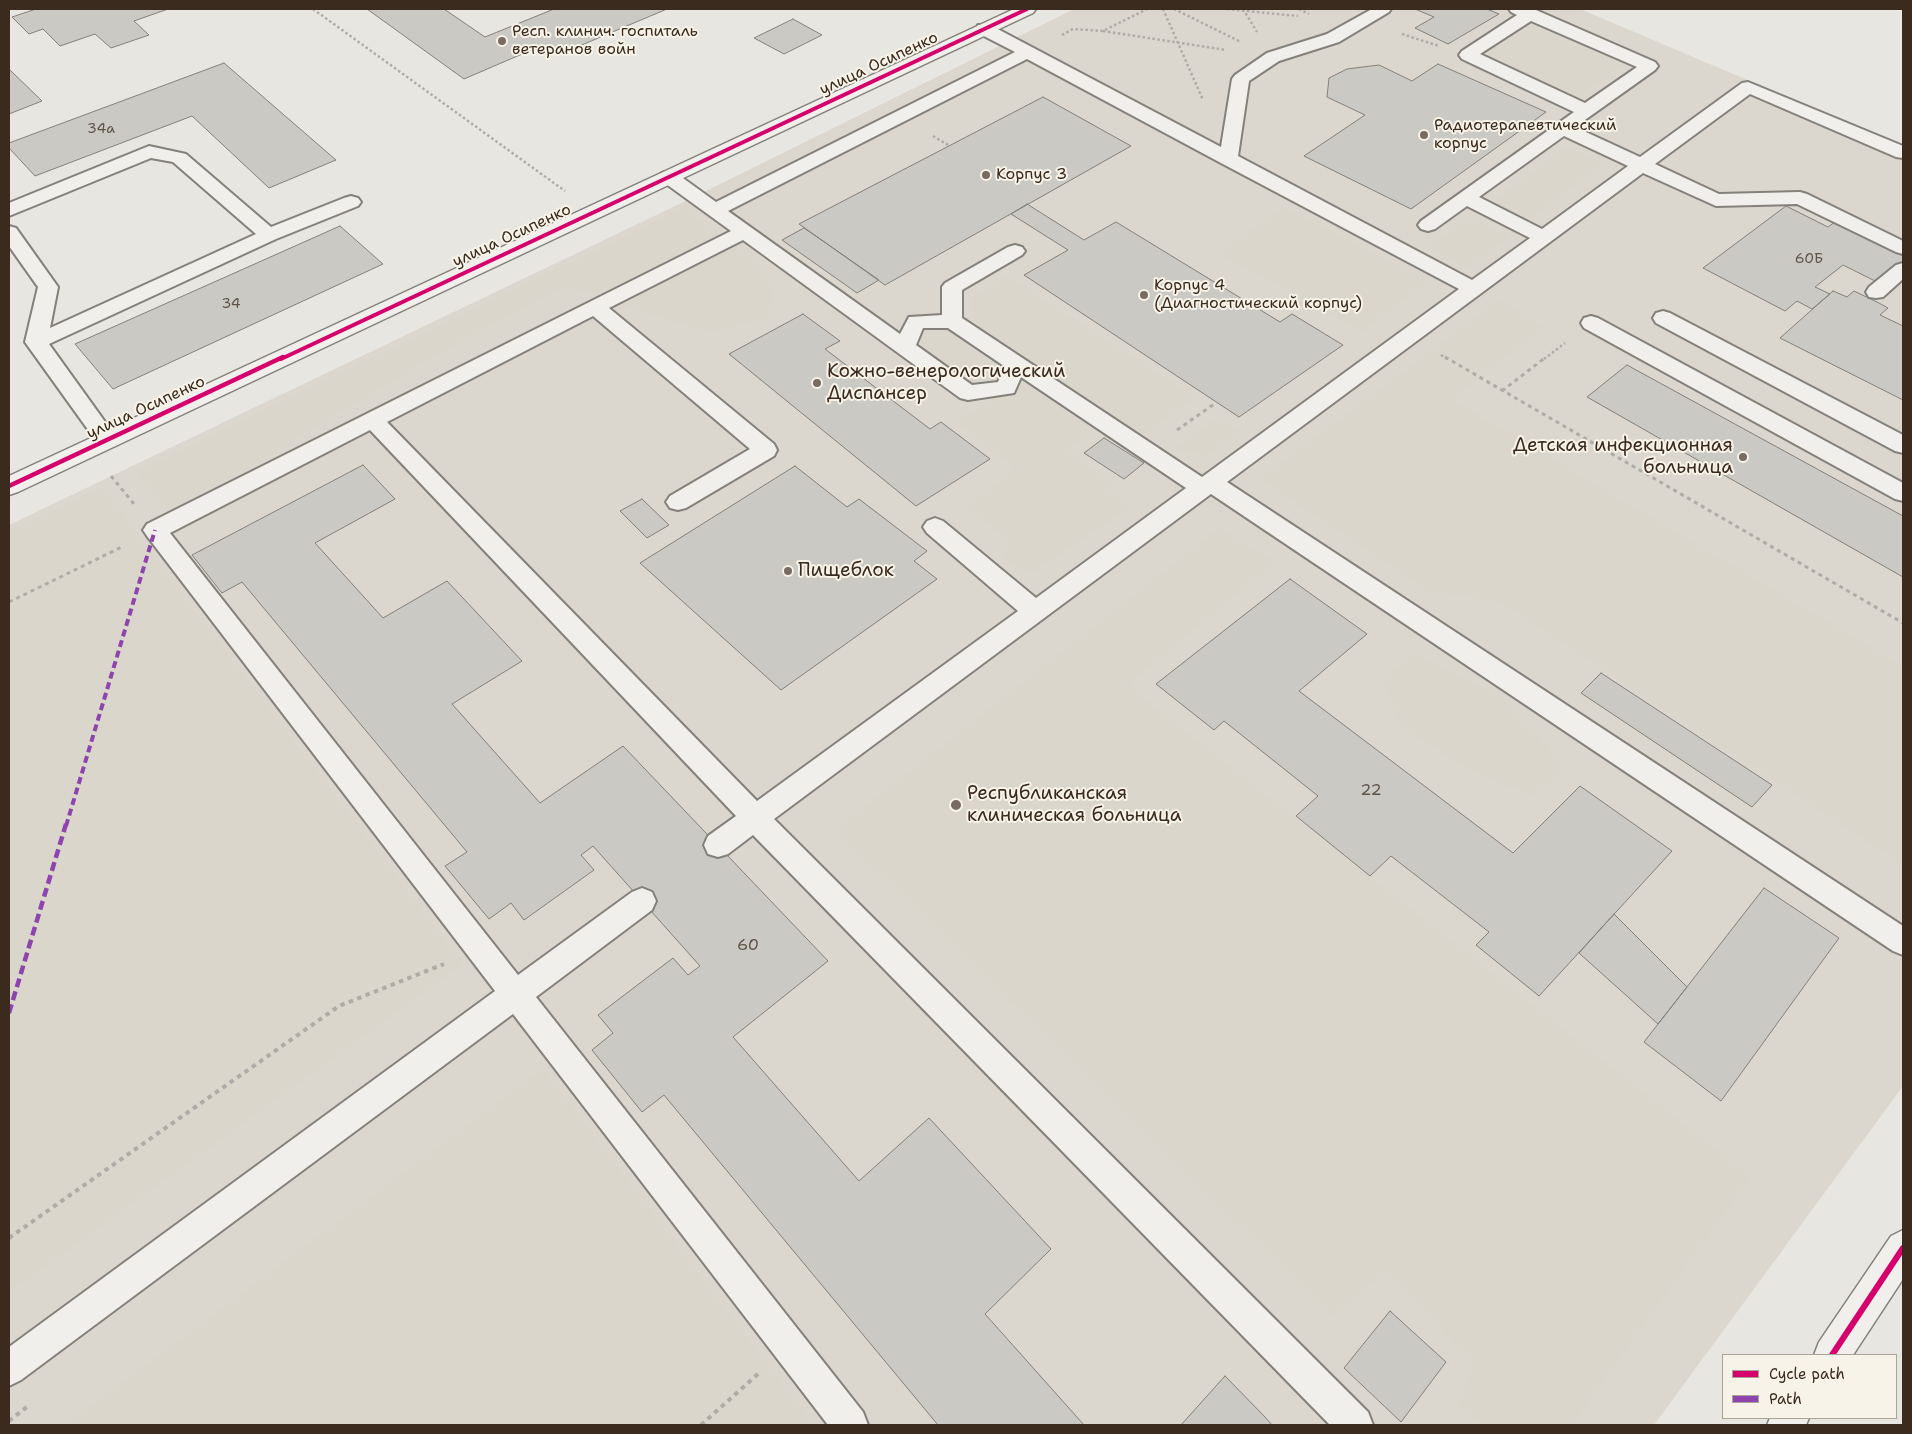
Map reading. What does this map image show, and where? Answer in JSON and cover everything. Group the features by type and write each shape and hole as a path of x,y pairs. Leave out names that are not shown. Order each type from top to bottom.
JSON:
{"street":[{"name":"улица Осипенко","path":"9,486 1027,9"},
{"path":"1833,1354 1903,1248"}],"lane":[{"path":"1228,159 1241,80 1273,58 1333,38 1383,9"},
{"path":"1428,225 1562,128 1587,111 1649,66 1524,12 1468,55 1587,111"},
{"path":"984,29 1474,289"},
{"path":"715,210 1028,52"},
{"path":"718,846 1748,87 1903,153"},
{"path":"1562,128 1716,200 1800,198 1903,248"},
{"path":"9,210 149,152 179,158 269,235"},
{"path":"669,177 968,392 1006,388 1015,365"},
{"path":"1465,198 1544,238"},
{"path":"36,342 269,235 350,202"},
{"path":"745,231 155,530 850,1425"},
{"path":"9,232 48,287 36,342 107,440"},
{"path":"952,321 952,287 1016,251"},
{"path":"1876,292 1903,269"},
{"path":"595,307 766,450 678,502"},
{"path":"1663,318 1903,446"},
{"path":"904,346 916,322 952,321 1146,452 1206,485 1903,942"},
{"path":"1591,323 1903,493"},
{"path":"373,420 756,819 1355,1425"},
{"path":"935,527 1036,612"},
{"path":"9,1368 642,901"}],"path":[{"path":"313,9 595,210"},
{"path":"1104,31 1147,9"},
{"path":"1163,9 1228,159"},
{"path":"1174,9 1273,58"},
{"path":"1028,52 1073,29 1104,31 1273,58"},
{"path":"1502,390 1591,323"},
{"path":"1410,336 1903,623"},
{"path":"1146,452 1217,402"},
{"path":"9,602 155,530 107,471"},
{"path":"9,1238 339,1006 480,949"},
{"path":"701,1425 789,1346"}],"shaded area":[{"name":"Республиканская клиническая больница","path":"1074,9 1580,9 1903,146 1903,1086 1654,1425 9,1425 9,525 696,196"},
{"path":"1543,19 1634,60 1575,98 1483,55"},
{"path":"1567,147 1604,164 1532,218 1494,200"},
{"path":"1284,207 1427,281 1362,332 1218,253"},
{"path":"684,208 748,257 775,286 767,318 711,333 642,312 566,285 442,352 169,515 137,471"},
{"path":"1471,216 1510,236 1468,268 1429,247"},
{"path":"1007,276 1196,397 1141,436 976,324 970,299"},
{"path":"1499,300 1545,326 1451,399 1903,666 1903,865 1500,602 1426,590 1260,479"},
{"path":"952,321 1015,365 1006,388 968,393 904,347 916,322"},
{"path":"1023,379 1095,430 1066,451 1115,484 1107,491 1129,508 1032,573 1010,564 1001,554 1012,544 967,507 1016,469 957,422"},
{"path":"1219,417 1240,430 1207,456 1172,450"},
{"path":"101,487 462,965 9,1293 9,531"},
{"path":"1219,528 1276,562 1127,685 1750,1176 1571,1425 1483,1425 1459,1406 1474,1364 1388,1270 1332,1316 835,830"},
{"path":"1416,654 1494,691 1543,742 1565,770 1531,796 1460,765 1402,727 1382,678"},
{"path":"542,1069 813,1425 66,1425"}],"building":[{"path":"36,9 168,9 134,21 149,35 111,48 95,34 60,46 43,29 29,34 12,17"},
{"name":"Респ. клинич. госпиталь ветеранов войн","path":"367,9 444,9 485,37 554,9 667,9 558,55 543,45 464,79"},
{"path":"1415,9 1487,9 1499,14 1448,44 1415,28 1434,17"},
{"path":"793,19 822,35 784,54 754,38"},
{"path":"224,63 336,160 269,188 192,116 35,176 9,148 9,143"},
{"name":"Радиотерапевтический корпус","path":"1438,64 1546,112 1411,209 1304,156 1365,115 1327,97 1329,78 1347,69 1379,65 1412,81"},
{"path":"9,69 42,101 9,114"},
{"name":"Корпус 3","path":"1043,97 1131,146 885,285 799,224"},
{"name":"Корпус 4 (Диагностический корпус)","path":"1027,204 1084,240 1116,222 1280,322 1292,314 1343,345 1239,417 1024,275 1068,250 1011,214"},
{"path":"1786,206 1828,227 1835,222 1903,255 1903,263 1879,283 1843,265 1815,287 1830,294 1812,309 1797,301 1785,311 1703,268"},
{"path":"340,226 383,264 113,389 75,344"},
{"path":"804,228 879,280 857,293 782,240"},
{"path":"1833,291 1847,297 1854,291 1879,303 1888,308 1880,315 1903,326 1903,400 1780,338"},
{"name":"Кожно-венерологический Диспансер","path":"803,314 840,341 825,349 930,429 941,422 990,459 916,506 729,354"},
{"name":"Детская инфекционная больница","path":"1627,365 1903,516 1903,577 1587,397"},
{"path":"1104,438 1144,463 1124,479 1084,453"},
{"path":"363,465 395,499 315,543 383,618 447,581 522,661 452,704 540,803 623,746 828,961 733,1037 859,1181 929,1118 1051,1249 985,1314 1084,1425 938,1425 664,1095 642,1112 592,1050 613,1033 598,1015 673,958 688,975 700,966 593,846 581,855 594,870 524,920 511,903 489,919 445,866 467,852 242,582 222,593 192,555"},
{"name":"Пищеблок","path":"795,466 847,507 859,499 927,551 914,561 937,579 781,690 640,563"},
{"path":"642,499 669,525 647,538 620,511"},
{"path":"1290,579 1367,634 1299,691 1513,853 1580,786 1672,851 1539,996 1476,945 1489,932 1391,856 1370,876 1296,816 1318,796 1224,721 1214,730 1156,684"},
{"path":"1601,673 1772,785 1752,807 1581,693"},
{"path":"1764,888 1839,938 1721,1101 1644,1042"},
{"path":"1614,914 1687,987 1658,1024 1579,953"},
{"path":"1390,1311 1446,1362 1401,1422 1344,1368"},
{"path":"1225,1376 1265,1417 1272,1425 1181,1425"}],"marked path":[{"path":"9,1013 155,530"}],"cycle path":[{"path":"9,486 1027,9"},
{"path":"1833,1354 1903,1248"}],"place":[{"name":"Респ. клинич. госпиталь ветеранов войн","path":"502,41"},
{"name":"Радиотерапевтический корпус","path":"1424,135"},
{"name":"Корпус 3","path":"986,175"},
{"name":"Корпус 4 (Диагностический корпус)","path":"1144,295"},
{"name":"Кожно-венерологический Диспансер","path":"817,383"},
{"name":"Детская инфекционная больница","path":"1743,457"},
{"name":"Пищеблок","path":"788,571"},
{"name":"Республиканская клиническая больница","path":"956,805"}]}
